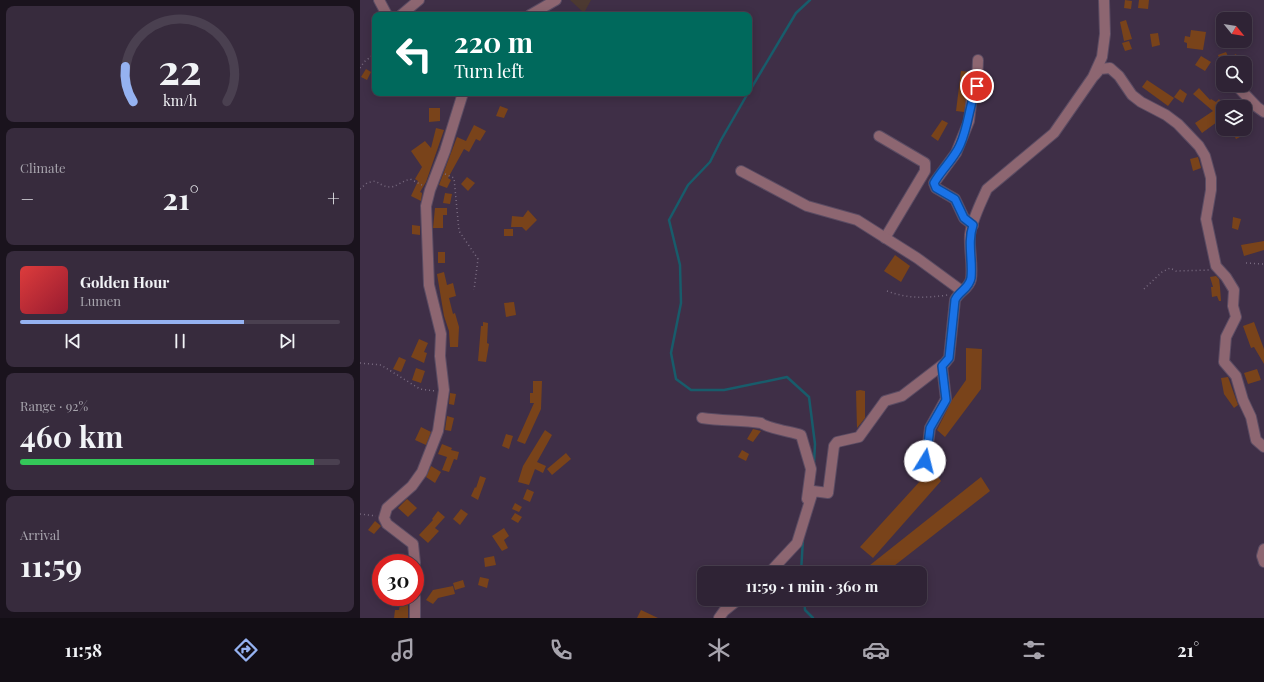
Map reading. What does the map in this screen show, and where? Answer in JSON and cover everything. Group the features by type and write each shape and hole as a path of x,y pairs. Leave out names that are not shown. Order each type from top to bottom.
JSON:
{"street":[{"path":"379,0 385,12"},
{"path":"405,12 419,0"},
{"path":"535,12 556,0"},
{"path":"1093,77 1102,57 1103,50 1105,34 1104,0"},
{"path":"973,225 964,218 955,199 936,188 934,183 956,153 969,121 972,96 977,86 978,60"},
{"path":"775,566 796,543 813,491 828,493 834,446 837,442 860,437 885,401 902,396 942,366 949,358 955,300 960,292 968,287 971,278 970,234 987,188 1054,133 1093,77 1100,70 1110,68 1119,76 1132,95 1141,102 1166,115 1199,146 1205,156 1211,178 1211,190 1206,219 1216,266 1226,277 1234,290 1233,306 1236,317 1226,337 1224,362 1236,376 1243,400 1251,417 1256,440 1264,447"},
{"path":"1243,92 1264,112"},
{"path":"414,554 413,544 387,524 384,518 387,508 412,486 422,472 438,431 444,390 440,356 441,334 429,285 426,206 462,96"},
{"path":"879,136 925,163 925,171 886,238"},
{"path":"741,171 807,206 857,220 886,238 960,292"},
{"path":"925,461 924,454 928,444 930,428 946,400 942,366"},
{"path":"702,418 761,423 801,435 811,469 803,522"},
{"path":"1264,549 1262,556 1264,562"},
{"path":"414,606 415,618"},
{"path":"719,618 730,606"}],"path":[{"path":"360,68 364,62 372,56"},
{"path":"438,171 454,178 459,231 478,259 474,290"},
{"path":"360,189 375,181 383,186 397,187 410,179 430,190"},
{"path":"1246,263 1264,264"},
{"path":"1144,289 1162,272 1170,268 1176,271 1198,271 1209,270 1216,266"},
{"path":"887,291 900,296 918,298 960,292"},
{"path":"360,363 381,365 420,389 444,390"},
{"path":"360,514 384,518"}],"shaded area":[{"path":"570,0 591,0 585,12"}],"building":[{"path":"1125,0 1132,1 1131,9 1124,8"},
{"path":"1139,0 1149,0 1148,9 1138,8"},
{"path":"1126,20 1132,39 1124,41 1120,22"},
{"path":"1191,30 1206,32 1203,50 1187,48 1187,43 1184,42 1185,36 1190,37"},
{"path":"1158,33 1160,45 1152,47 1150,34"},
{"path":"1129,41 1132,49 1125,51 1122,43"},
{"path":"1226,52 1228,56 1218,56"},
{"path":"1201,56 1211,62 1205,71 1195,65"},
{"path":"366,69 371,72 367,80 361,77"},
{"path":"961,71 971,72 964,112 956,111"},
{"path":"1147,80 1174,98 1168,106 1142,87"},
{"path":"1199,88 1210,100 1211,99 1216,102 1216,123 1202,133 1195,123 1213,111 1193,94"},
{"path":"1180,89 1187,94 1183,103 1174,97"},
{"path":"500,106 508,109 504,118 496,116"},
{"path":"429,108 440,108 440,121 429,122"},
{"path":"942,120 948,123 938,141 931,136"},
{"path":"474,125 486,131 480,141 476,139 469,152 464,149 448,178 451,180 447,188 439,185 457,137 466,141"},
{"path":"436,128 444,130 426,182 420,192 422,193 421,201 411,196 418,181 415,179 422,167 411,151 425,141 431,148"},
{"path":"1234,136 1242,136 1236,139"},
{"path":"1198,157 1201,168 1193,171 1190,159"},
{"path":"467,177 475,183 468,191 461,184"},
{"path":"445,193 452,194 450,204 443,203"},
{"path":"435,208 447,208 447,215 443,215 443,228 433,228"},
{"path":"528,210 537,220 526,231 522,227 511,227 512,216 523,217"},
{"path":"1233,217 1241,219 1238,230 1232,228"},
{"path":"412,225 420,226 420,235 412,234"},
{"path":"504,229 513,229 513,236 504,236"},
{"path":"1264,241 1264,250 1244,256 1241,245"},
{"path":"438,252 445,252 445,263 438,263"},
{"path":"895,255 910,266 901,282 884,271"},
{"path":"444,272 447,285 453,283 456,296 449,298 453,314 455,313 459,327 458,347 450,347 449,331 444,316 437,274"},
{"path":"1216,276 1219,279 1221,301 1219,301 1217,296 1212,297 1211,287 1213,287 1210,277"},
{"path":"514,302 516,315 506,317 504,303"},
{"path":"483,322 488,323 487,343 489,344 486,362 478,361 481,326 483,326"},
{"path":"1254,322 1264,349 1264,364 1254,347 1251,348 1243,326"},
{"path":"419,339 428,343 424,352 427,353 424,363 411,357"},
{"path":"966,348 982,349 981,389 945,437 937,430 952,400 966,380"},
{"path":"399,357 406,360 401,372 393,369"},
{"path":"416,368 425,371 421,383 412,380"},
{"path":"1257,369 1261,380 1248,384 1244,373"},
{"path":"1228,377 1238,405 1234,408 1224,394 1221,378"},
{"path":"533,381 542,381 541,409 525,444 517,441 534,403 530,403 530,393 533,393"},
{"path":"856,391 865,391 865,418 857,428"},
{"path":"450,393 456,394 454,405 449,404"},
{"path":"447,416 454,418 451,431 445,430"},
{"path":"421,427 431,432 426,445 415,440"},
{"path":"753,429 761,431 753,442 747,439"},
{"path":"545,430 552,435 537,462 546,466 543,473 535,469 529,485 518,482 523,466"},
{"path":"506,434 513,436 509,449 502,446"},
{"path":"442,444 452,448 451,450 459,452 457,460 454,459 449,472 442,470 447,457 438,454"},
{"path":"742,450 749,454 746,461 738,457"},
{"path":"566,453 571,459 552,475 547,469"},
{"path":"431,466 441,472 435,483 426,477"},
{"path":"932,468 941,481 873,558 860,547"},
{"path":"480,476 486,478 478,500 471,496 475,487 476,488"},
{"path":"981,477 990,491 894,566 869,566"},
{"path":"527,489 534,492 530,502 523,499"},
{"path":"407,499 417,508 408,517 398,508"},
{"path":"515,503 522,507 519,512 512,509"},
{"path":"461,509 468,514 460,525 453,519"},
{"path":"438,511 445,517 435,528 439,531 428,543 419,535 433,520 432,519"},
{"path":"515,513 522,517 518,523 511,519"},
{"path":"375,521 381,526 374,534 368,530"},
{"path":"504,528 509,536 504,540 508,548 502,551 492,536"},
{"path":"494,556 496,565 485,567 484,558"},
{"path":"480,577 489,579 487,588 478,585"},
{"path":"463,580 465,587 455,590 453,583"},
{"path":"453,586 455,594 438,598 433,604 426,600 433,590"},
{"path":"400,606 408,606 408,618 394,618 395,610 399,610"},
{"path":"641,610 658,618 637,618"}],"waterway":[{"path":"752,87 796,13 810,0"},
{"path":"746,96 710,162 688,185 669,220 680,265 681,303 671,353 676,379 691,390 724,390 787,377 809,397 815,444 814,463"},
{"path":"801,566 803,538"},
{"path":"805,606 805,610 813,618"}],"route":[{"path":"925,461 924,454 928,444 930,428 946,400 942,366 949,358 955,300 958,294 968,287 971,278 970,234 973,225 964,218 955,199 936,188 934,183 956,153 960,145 969,121 972,96 977,86"}]}
